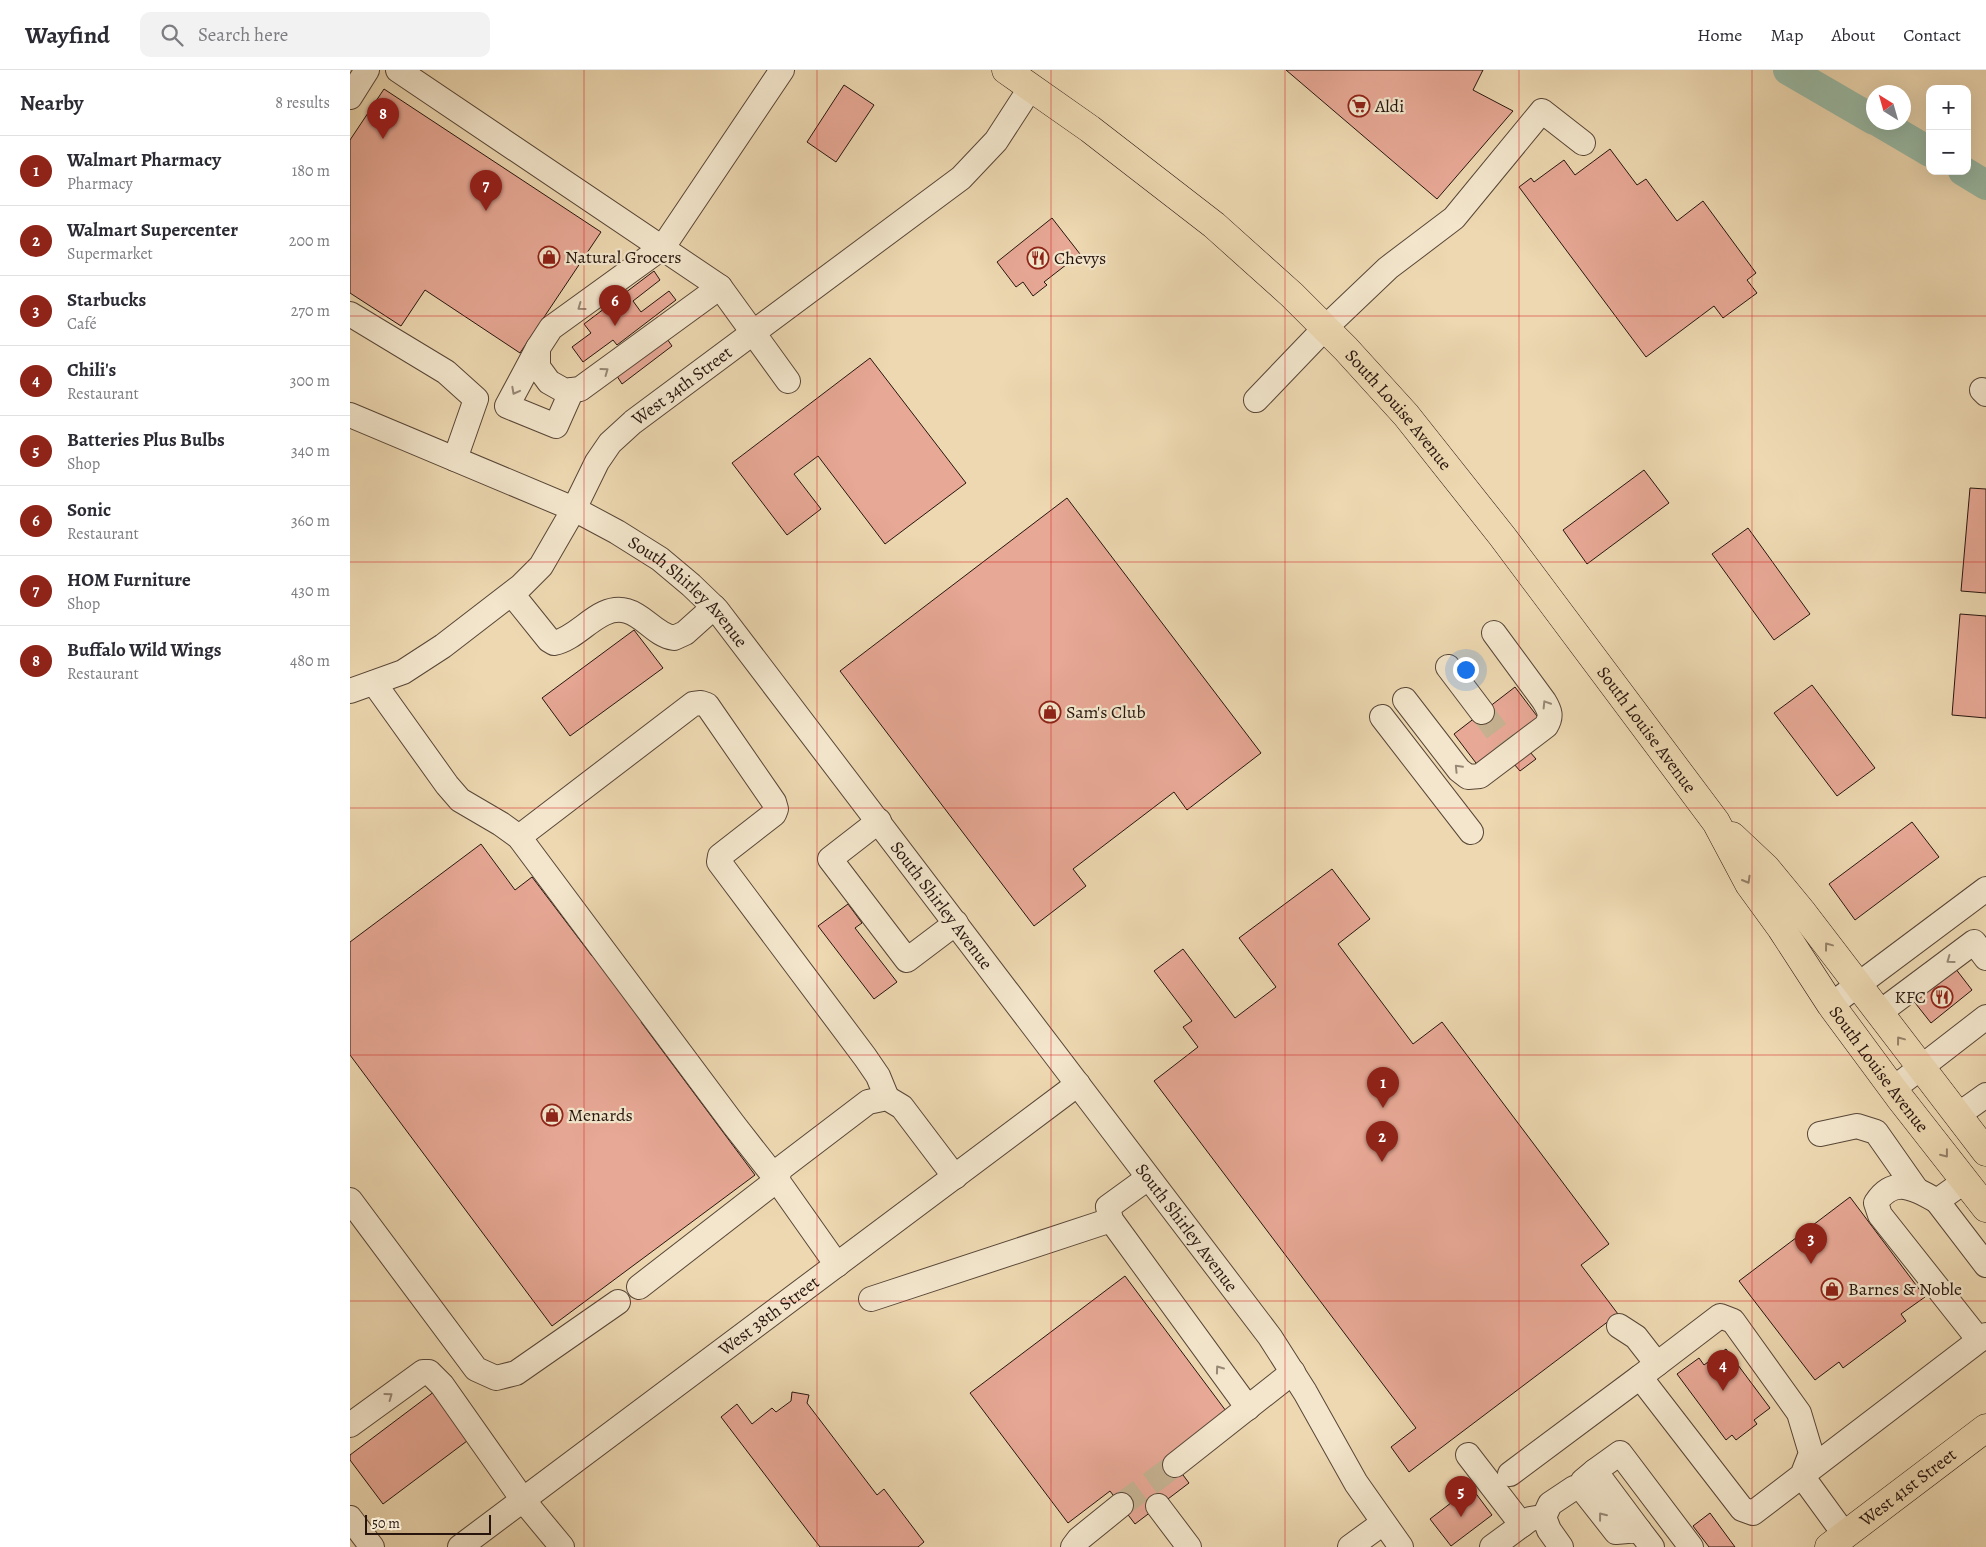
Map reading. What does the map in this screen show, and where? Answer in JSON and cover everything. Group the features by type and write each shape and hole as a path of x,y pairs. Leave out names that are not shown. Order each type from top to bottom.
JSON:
{"main road":[{"name":"South Louise Avenue","path":"1006,70 1146,171 1214,225 1292,295 1406,415 1502,536 1716,822 1749,884 1781,928 1831,1005 1893,1089 1986,1208"},
{"name":"South Louise Avenue","path":"1716,822 1766,868 1803,913 1986,1152"},
{"name":"West 41st Street","path":"1837,1541 1986,1428"}],"street":[{"path":"398,70 720,287 788,381"},
{"path":"572,390 556,426 507,406 551,328 663,247 782,70"},
{"name":"West 34th Street","path":"350,691 403,672 443,646 512,594 541,566 574,509 597,462 610,443 633,422 961,178 996,142 1031,87"},
{"path":"1256,400 1325,328 1388,268 1454,218 1542,111 1583,144"},
{"path":"538,348 538,367 549,382 565,391 580,390 720,287"},
{"path":"350,314 446,372 476,399 455,459"},
{"name":"South Shirley Avenue","path":"350,415 574,509 617,532 660,559 714,607 742,641 1270,1337 1293,1372 1356,1483 1401,1547"},
{"path":"512,594 548,640 554,643 570,638 605,612 614,610 633,613 660,634 674,638 685,633 714,607"},
{"path":"1405,700 1458,770 1468,777 1480,776 1510,748 1546,726 1550,719 1550,712 1494,633"},
{"path":"1448,667 1482,712"},
{"path":"374,683 447,786 460,800 519,837 734,1126 777,1180 837,1265"},
{"path":"519,837 693,704 701,703 707,705 774,802 776,809 774,814 720,856 720,862 866,1057 878,1076 887,1098 902,1107 954,1177"},
{"path":"1382,717 1471,832"},
{"path":"879,822 830,859 906,960 956,923"},
{"path":"1831,1005 1986,889"},
{"path":"1879,1013 1974,942 1986,958"},
{"path":"1893,1089 1986,1017"},
{"name":"West 38th Street","path":"460,1547 1078,1084"},
{"path":"1958,1115 1986,1094"},
{"path":"639,1286 777,1180 780,1169 868,1102 887,1098"},
{"path":"1820,1134 1857,1126 1876,1132 1916,1188 1937,1201 1986,1265"},
{"path":"1148,1178 1108,1207 1111,1220 1248,1408"},
{"path":"1937,1201 1965,1181"},
{"path":"1619,1326 1636,1337 1648,1370 1742,1509 1753,1513 1983,1337 1880,1215 1876,1204 1882,1194 1895,1186 1916,1188"},
{"path":"350,1200 476,1369 496,1378 516,1373 618,1302"},
{"path":"871,1299 1111,1220"},
{"path":"1510,1474 1720,1316 1733,1321 1799,1413 1811,1453 1802,1476 1837,1541"},
{"path":"350,1425 423,1372 429,1372 442,1386 523,1500 562,1547"},
{"path":"1175,1465 1293,1372"},
{"path":"1561,1547 1549,1530 1544,1517 1550,1504 1620,1453 1691,1547"},
{"path":"1468,1455 1522,1525"},
{"path":"1596,1471 1646,1538"},
{"path":"1574,1488 1583,1490 1616,1532 1646,1538"},
{"path":"1073,1547 1079,1538 1121,1505"},
{"path":"1158,1506 1189,1547"},
{"path":"1492,1547 1530,1520 1544,1517"},
{"path":"350,1518 366,1545"},
{"path":"1350,1547 1383,1523"}],"building":[{"path":"1286,70 1483,70 1473,90 1513,111 1437,199"},
{"path":"844,85 874,105 836,162 807,142"},
{"path":"384,89 601,232 520,353 425,290 401,326 350,293 350,140"},
{"path":"1610,149 1637,185 1646,179 1677,221 1703,201 1756,273 1747,280 1757,293 1723,318 1714,306 1646,357 1519,187 1531,178 1534,182 1564,160 1575,175"},
{"name":"Chevys","path":"1052,218 1080,254 1044,282 1047,285 1033,296 1023,282 1016,287 997,262"},
{"path":"654,271 660,280 633,301 641,312 669,291 676,300 617,345 613,340 583,362 572,347 591,333 584,324"},
{"path":"665,336 672,346 622,384 615,373"},
{"path":"870,358 966,483 885,544 818,456 794,474 821,509 787,535 732,463"},
{"path":"1644,470 1669,503 1587,564 1563,530"},
{"path":"1970,488 1986,489 1986,593 1961,591"},
{"name":"Sam's Club","path":"1067,498 1261,753 1187,810 1174,792 1073,869 1086,886 1034,926 840,671"},
{"path":"1748,528 1810,614 1774,640 1712,554"},
{"path":"1960,614 1986,616 1986,718 1952,715"},
{"path":"634,630 663,668 570,736 542,698"},
{"path":"1812,685 1875,768 1837,796 1774,713"},
{"path":"1515,687 1540,720 1479,767 1454,734"},
{"path":"1530,752 1536,759 1520,771 1514,764"},
{"path":"1912,822 1939,857 1855,920 1829,884"},
{"name":"Menards","path":"481,844 515,890 532,877 592,956 599,951 648,1016 641,1022 755,1175 552,1326 350,1055 350,942"},
{"path":"1332,869 1370,919 1338,944 1413,1044 1442,1022 1609,1244 1581,1265 1618,1314 1409,1472 1391,1447 1416,1428 1154,1081 1198,1047 1183,1027 1192,1021 1154,971 1183,949 1235,1018 1276,987 1239,938"},
{"path":"848,904 862,923 855,928 897,982 874,999 818,926"},
{"path":"1955,968 1972,990 1931,1023 1912,999"},
{"name":"Barnes & Noble","path":"1850,1197 1925,1297 1901,1314 1906,1321 1843,1368 1839,1362 1815,1380 1739,1281"},
{"path":"1125,1276 1226,1411 1168,1455 1189,1483 1135,1524 1110,1491 1068,1523 970,1393"},
{"path":"1726,1349 1770,1408 1754,1420 1757,1424 1736,1440 1732,1435 1726,1440 1677,1374 1699,1358 1704,1365"},
{"path":"439,1388 475,1435 383,1504 350,1460 350,1455"},
{"path":"792,1392 809,1395 807,1403 877,1495 884,1489 924,1542 918,1547 820,1547 721,1417 737,1404 752,1424 772,1408 776,1412 791,1401"},
{"path":"1474,1491 1492,1515 1451,1546 1430,1519 1460,1496 1463,1500"},
{"path":"1710,1513 1735,1547 1709,1547 1693,1526"}],"waterway":[{"path":"1788,70 1866,115"},
{"path":"1893,130 1926,150"},
{"path":"1970,175 1986,185"}],"tunnel":[{"path":"1482,712 1507,745"},
{"path":"1121,1505 1175,1465"}],"place":[{"name":"Aldi","path":"1359,106"},
{"name":"Buffalo Wild Wings","path":"383,139"},
{"name":"HOM Furniture","path":"486,211"},
{"name":"Natural Grocers","path":"549,257"},
{"name":"Chevys","path":"1038,258"},
{"name":"Sonic","path":"615,326"},
{"name":"Sam's Club","path":"1050,712"},
{"name":"KFC","path":"1942,997"},
{"name":"Walmart Pharmacy","path":"1383,1108"},
{"name":"Menards","path":"552,1115"},
{"name":"Walmart Supercenter","path":"1382,1162"},
{"name":"Starbucks","path":"1811,1264"},
{"name":"Barnes & Noble","path":"1832,1289"},
{"name":"Chili's","path":"1723,1391"},
{"name":"Batteries Plus Bulbs","path":"1461,1517"}]}
